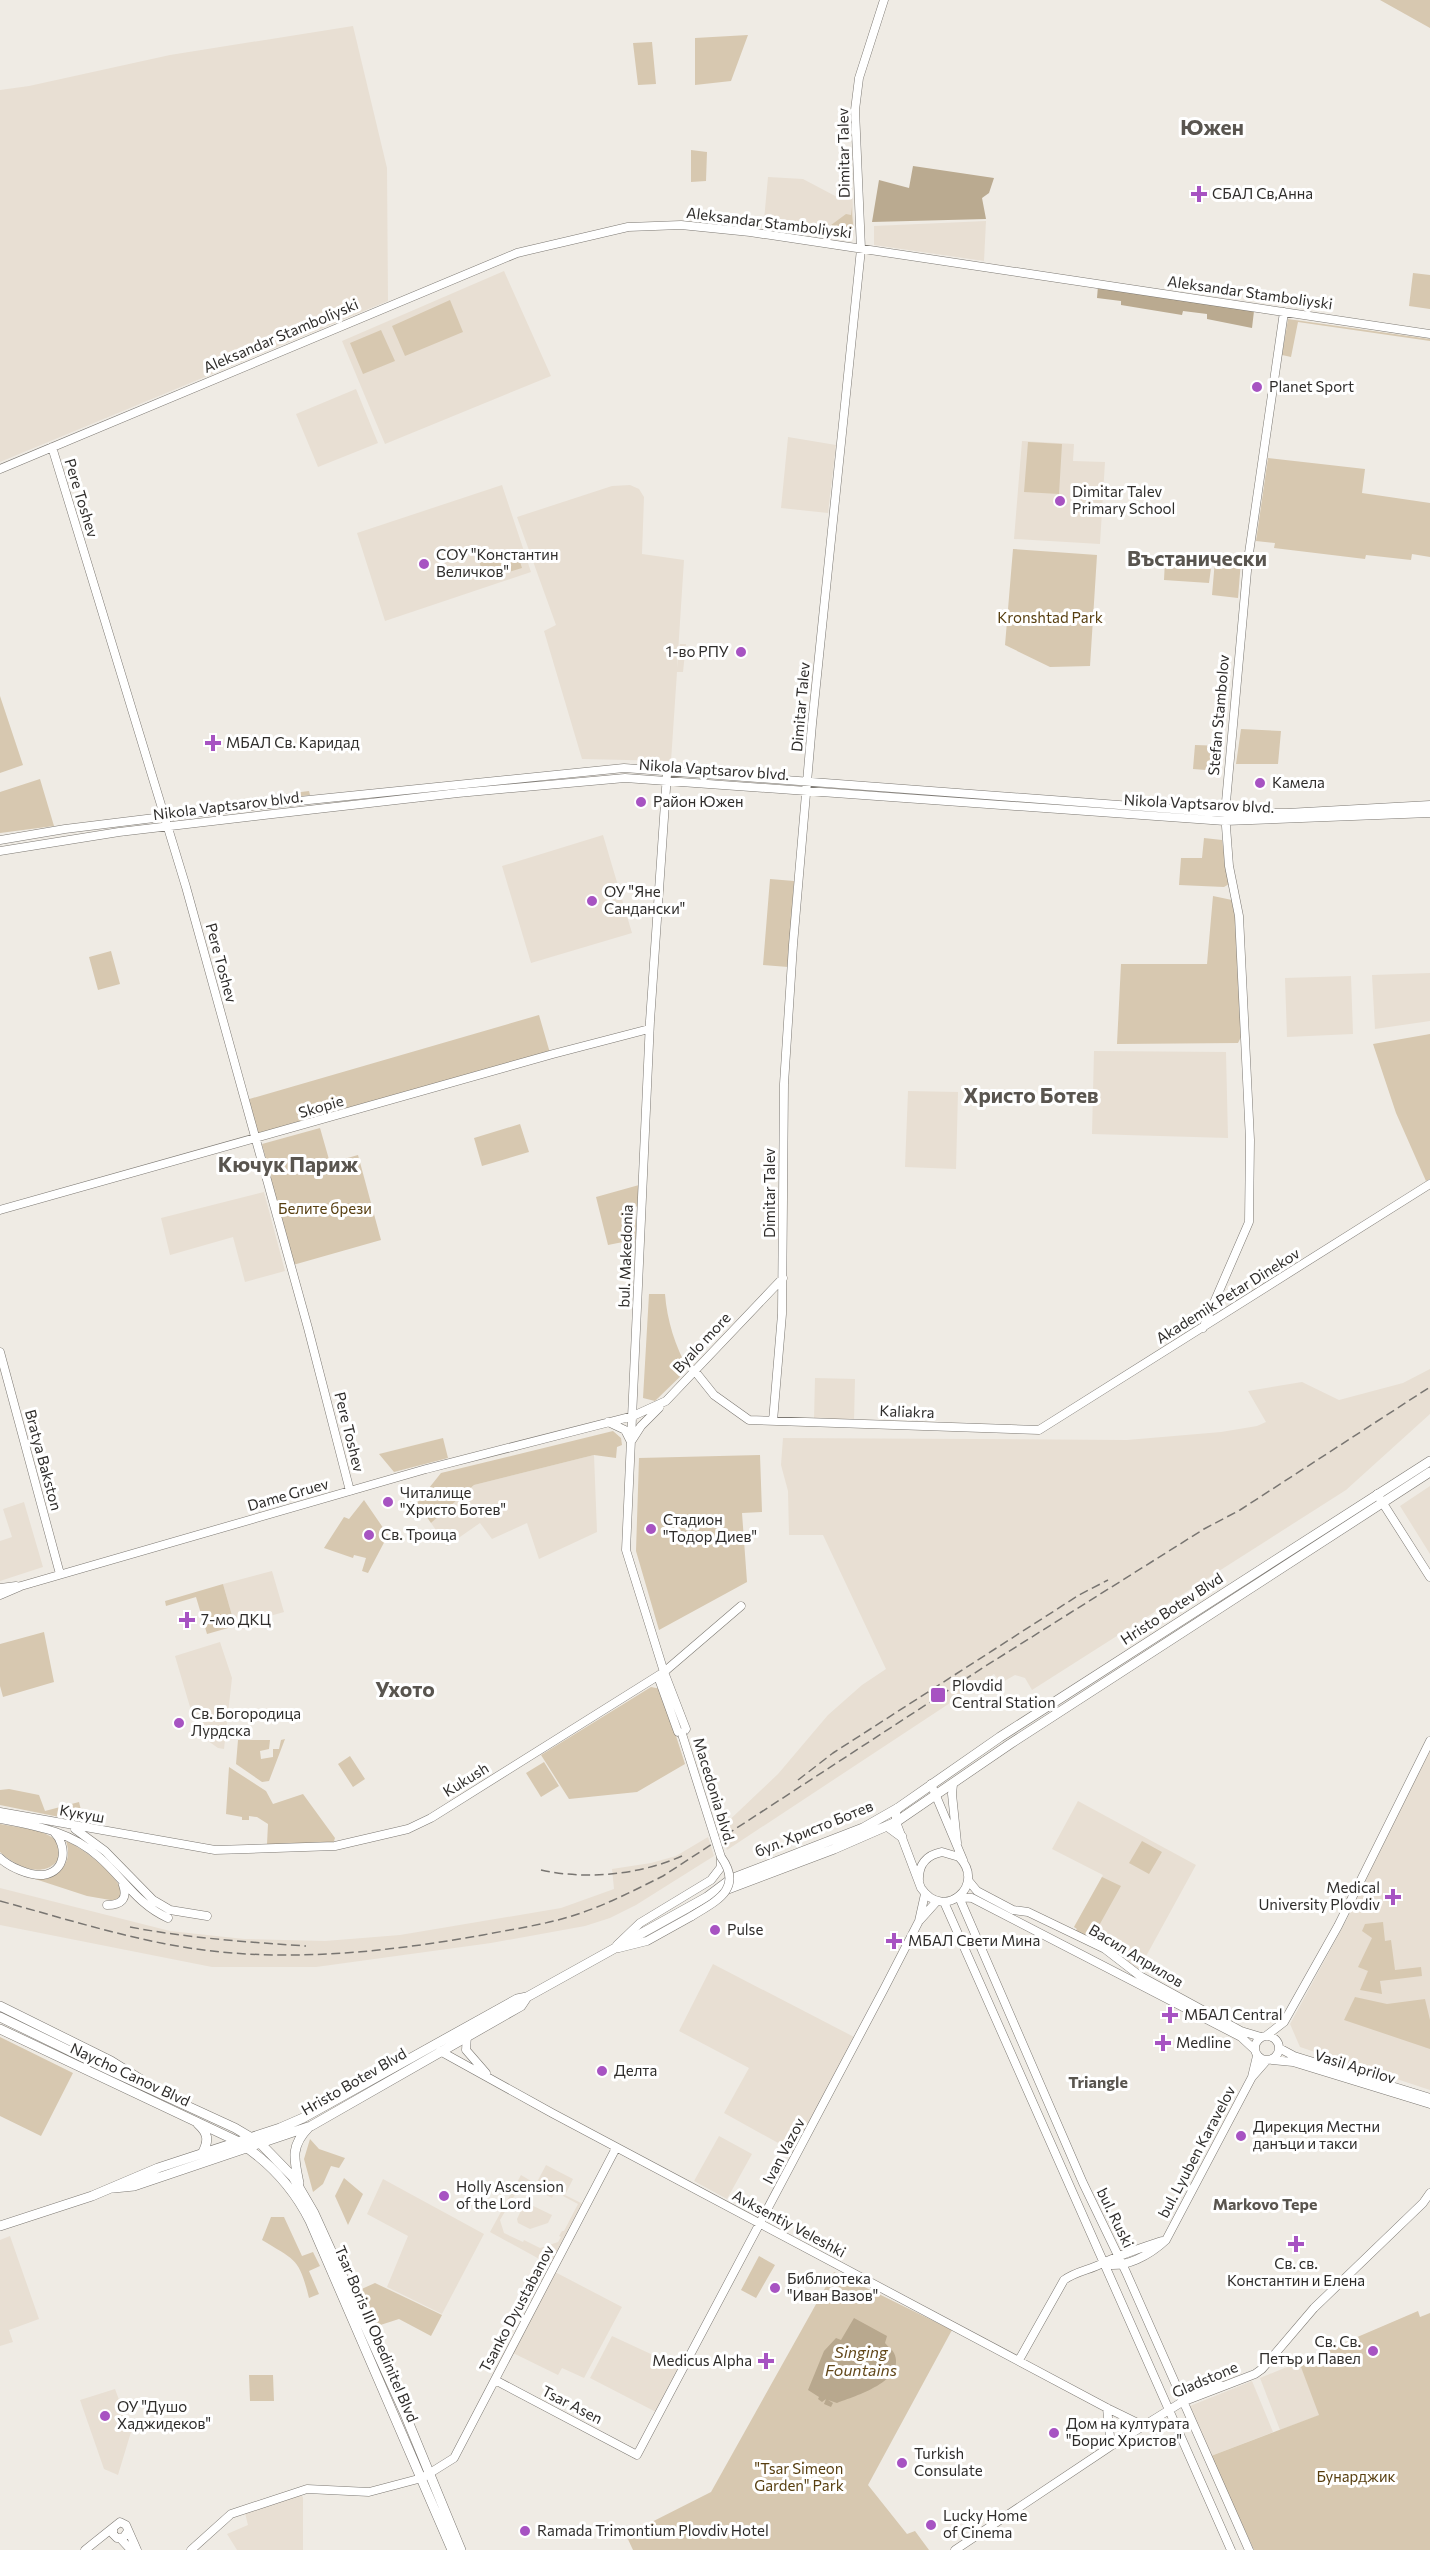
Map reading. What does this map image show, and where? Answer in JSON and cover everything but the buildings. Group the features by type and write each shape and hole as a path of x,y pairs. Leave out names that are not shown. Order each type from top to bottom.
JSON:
{"main road":[{"name":"Hristo Botev Blvd","path":"938,1796 1010,1744 1379,1498 1430,1461"},
{"name":"Hristo Botev Blvd","path":"931,1784 1379,1498 1430,1472"},
{"name":"бул. Христо Ботев","path":"707,1897 731,1879 863,1828 898,1808 931,1784"},
{"name":"бул. Христо Ботев","path":"892,1824 938,1796"},
{"name":"Hristo Botev Blvd","path":"0,2226 114,2188 134,2186 311,2126 517,1999 527,1997 707,1897 834,1849 892,1824"},
{"path":"892,1824 902,1837"},
{"name":"Hristo Botev Blvd","path":"114,2188 122,2182 203,2152 303,2118 521,2006 527,1997"},
{"name":"Tsar Boris III Obedinitel Blvd","path":"2,2010 111,2061 168,2096 236,2127 260,2143 300,2187 431,2474 461,2550"},
{"name":"Naycho Canov Blvd","path":"0,2029 247,2147"},
{"path":"194,2121 207,2136 207,2145 203,2152"},
{"path":"300,2187 294,2157 297,2143 311,2126"},
{"name":"Tsar Boris III Obedinitel Blvd","path":"247,2147 271,2166 299,2198 452,2550"}],"street":[{"name":"Dimitar Talev","path":"773,1421 783,1278 787,1023 806,791 861,249 855,110 859,78 884,0"},
{"name":"Aleksandar Stamboliyski","path":"0,469 517,253 628,227 681,225 750,232 1430,334"},
{"name":"Stefan Stambolov","path":"1203,1328 1249,1222 1250,1214 1249,1116 1239,916 1229,866 1224,822 1247,567 1284,312"},
{"name":"Pere Toshev","path":"52,447 168,827 350,1491"},
{"name":"Nikola Vaptsarov blvd.","path":"0,840 164,816 594,769 667,769 1225,813 1287,813 1430,805"},
{"name":"bul. Makedonia","path":"667,769 649,1029 626,1550 664,1672 686,1729 682,1734"},
{"name":"Nikola Vaptsarov blvd.","path":"0,851 107,834 574,781 625,778 666,779 1224,822 1430,813"},
{"name":"Skopie","path":"0,1210 649,1029"},
{"path":"635,1032 649,1043"},
{"name":"Akademik Petar Dinekov","path":"1040,1430 1430,1184"},
{"name":"Byalo more","path":"633,1416 666,1401 783,1278"},
{"name":"Bratya Bakston","path":"0,1352 60,1574"},
{"name":"Kaliakra","path":"694,1370 714,1395 749,1420 1040,1430"},
{"path":"608,1422 625,1430 631,1441 647,1419 666,1401"},
{"name":"Dame Gruev","path":"21,1586 350,1491 633,1416"},
{"path":"1379,1498 1430,1577"},
{"path":"0,1588 21,1586"},
{"path":"0,1595 21,1586"},
{"name":"Kukush","path":"159,1841 215,1850 322,1847 415,1827 664,1672 741,1606"},
{"name":"Macedonia blvd.","path":"612,1950 647,1941 692,1916 719,1899 726,1891 729,1882 729,1872 721,1857 682,1734"},
{"path":"1284,2022 1257,2040 1256,2053 1269,2060 1277,2056 1284,2022 1338,1926 1430,1741"},
{"path":"902,1837 925,1894 940,1901 959,1897 966,1888 968,1880 957,1845 931,1784"},
{"path":"953,1784 957,1845"},
{"path":"892,1824 898,1808"},
{"name":"Кукуш","path":"0,1812 159,1841"},
{"path":"0,1820 50,1829 90,1850 149,1908 168,1918"},
{"path":"69,1826 105,1851 153,1900 170,1910 207,1916"},
{"path":"0,1858 8,1864 37,1874 49,1873 61,1863 63,1853 62,1842 50,1829"},
{"path":"919,1881 922,1864 936,1853 954,1854 963,1861"},
{"name":"Macedonia blvd.","path":"612,1950 640,1923 715,1876 721,1867 721,1857"},
{"name":"Васил Априлов","path":"968,1880 977,1891 1013,1910 1028,1912 1105,1949 1140,1976 1241,2031 1264,2037"},
{"path":"107,1905 117,1905 123,1900 126,1893 123,1883"},
{"name":"Ivan Vazov","path":"637,2455 761,2225 919,1922 925,1894"},
{"name":"Васил Априлов","path":"959,1897 972,1898 1241,2037 1256,2053"},
{"name":"bul. Ruski","path":"959,1897 1083,2183 1122,2263 1249,2550"},
{"name":"bul. Ruski","path":"940,1901 1231,2550"},
{"name":"Ivan Vazov","path":"919,1922 940,1901"},
{"name":"Avksentiy Veleshki","path":"467,2035 465,2046 469,2056 492,2078"},
{"path":"1264,2037 1278,2044"},
{"name":"Vasil Aprilov","path":"1278,2044 1294,2056 1430,2098"},
{"name":"Avksentiy Veleshki","path":"436,2048 616,2148 1144,2426"},
{"name":"bul. Lyuben Karavelov","path":"1252,2077 1256,2053"},
{"name":"bul. Lyuben Karavelov","path":"1103,2264 1113,2266 1152,2253 1166,2240 1252,2077 1269,2060"},
{"name":"Vasil Aprilov","path":"1269,2060 1293,2062 1430,2104"},
{"name":"Tsanko Dyustabanov","path":"191,2550 231,2514 307,2489 369,2492 422,2478 453,2458 616,2148"},
{"name":"Gladstone","path":"955,2550 1111,2446 1182,2402 1255,2374 1262,2369 1314,2308 1426,2201 1430,2193"},
{"name":"bul. Lyuben Karavelov","path":"1103,2264 1118,2255 1166,2240"},
{"path":"1018,2360 1064,2280 1071,2274 1103,2264"},
{"name":"Tsar Asen","path":"495,2380 637,2455"},
{"path":"1176,2387 1188,2392 1211,2384 1224,2386"},
{"path":"1107,2408 1111,2446"},
{"path":"85,2550 120,2522 126,2525 137,2550"},
{"path":"113,2528 113,2534 131,2550"},
{"path":"97,2542 126,2536 128,2531"}],"shaded area":[{"path":"353,26 387,168 388,301 0,462 0,90 29,86 170,55"},
{"path":"913,166 994,178 989,193 982,198 986,219 872,222 879,180 909,188"},
{"path":"768,177 803,179 839,198 852,186 854,235 849,239 763,231"},
{"path":"986,221 984,261 874,245 874,226"},
{"path":"504,271 551,376 385,444 342,341"},
{"path":"1098,286 1254,311 1252,328 1207,319 1207,314 1183,311 1182,315 1121,305 1121,301 1097,298"},
{"path":"356,389 378,443 318,467 296,414"},
{"path":"788,437 836,445 828,513 781,508"},
{"name":"Dimitar Talev Primary School","path":"1022,441 1074,444 1073,461 1105,462 1100,544 1014,539"},
{"name":"СОУ \"Константин Величков\"","path":"502,485 531,572 385,621 357,533"},
{"path":"630,485 639,489 644,497 642,554 684,560 677,668 680,644 686,644 683,672 677,672 671,761 582,759 544,631 556,625 517,517 612,486"},
{"name":"ОУ \"Яне Сандански\"","path":"603,835 632,933 531,963 502,866"},
{"path":"1430,973 1430,1021 1375,1029 1372,975"},
{"path":"1351,976 1353,1034 1287,1037 1285,978"},
{"path":"1094,1051 1226,1052 1228,1138 1092,1134"},
{"path":"908,1091 958,1092 956,1169 905,1167"},
{"path":"264,1192 285,1271 245,1282 233,1237 170,1255 161,1218"},
{"path":"1430,1369 1430,1414 1346,1490 1032,1690 1025,1678 1015,1675 1001,1683 994,1674 727,1850 719,1830 778,1774 828,1715 862,1685 886,1669 823,1535 789,1535 788,1491 781,1465 783,1438 1127,1440 1221,1432 1257,1426 1266,1422 1248,1391 1302,1382 1339,1400 1403,1383"},
{"path":"815,1378 855,1379 854,1421 814,1420"},
{"path":"594,1455 597,1532 539,1559 527,1523 492,1539 480,1523 447,1546 431,1523 474,1485"},
{"path":"1430,1486 1430,1554 1400,1506"},
{"path":"24,1502 43,1567 0,1581 0,1541 12,1537 3,1509"},
{"path":"272,1571 284,1612 235,1626 223,1584"},
{"path":"220,1642 232,1678 224,1749 218,1748 198,1734 175,1656"},
{"name":"Medical University Plovdiv","path":"1430,1749 1430,2090 1300,2047 1290,2024 1346,1921"},
{"path":"1078,1801 1196,1865 1139,1969 1075,1932 1077,1929 1074,1927 1103,1875 1052,1849"},
{"path":"708,1837 714,1856 636,1905 610,1918 585,1926 491,1943 316,1967 212,1967 0,1925 0,1888 170,1931 244,1939 325,1941 400,1935 561,1908 614,1889 612,1869 651,1863 676,1856"},
{"path":"713,1964 858,2039 798,2154 724,2113 749,2068 679,2031"},
{"path":"719,2136 752,2154 727,2199 694,2181"},
{"path":"546,2165 573,2179 565,2195 583,2204 552,2266 490,2232 521,2175 536,2184","holes":["522,2183 552,2198 559,2183 567,2186 563,2196 578,2204 559,2236 561,2237 558,2242 540,2248 504,2233 500,2220"]},
{"path":"383,2179 484,2234 442,2314 387,2287 408,2236 367,2214"},
{"path":"525,2202 552,2215 548,2223 530,2229 518,2223 517,2219"},
{"path":"10,2236 39,2319 9,2330 13,2342 0,2346 0,2240"},
{"path":"555,2272 622,2307 584,2378 562,2368 558,2375 513,2353"},
{"path":"612,2336 681,2368 656,2412 590,2378"},
{"path":"1299,2362 1320,2415 1280,2430 1260,2378"},
{"path":"1252,2381 1273,2432 1211,2456 1190,2406"},
{"name":"ОУ \"Душо Хаджидеков\"","path":"115,2389 131,2432 118,2475 104,2469 80,2400"},
{"path":"300,2495 303,2497 303,2550 237,2550 227,2534 248,2525 245,2513"}],"green space":[{"path":"1380,0 1430,0 1430,28"},
{"path":"748,35 731,81 695,85 695,38"},
{"path":"652,42 656,84 638,85 633,43"},
{"path":"691,150 707,152 706,181 691,182"},
{"path":"851,207 854,232 846,237 824,235 822,227 827,228 846,214 851,215"},
{"path":"1413,273 1430,275 1430,309 1409,306"},
{"path":"450,300 463,332 405,356 392,326"},
{"path":"1288,319 1430,339 1430,341 1298,322 1291,357 1282,355"},
{"path":"381,330 395,361 363,374 350,343"},
{"path":"1028,442 1062,444 1059,494 1024,492"},
{"path":"1268,458 1365,469 1362,493 1430,503 1430,557 1412,554 1411,560 1366,555 1365,559 1274,548 1275,543 1256,541"},
{"path":"516,549 522,568 485,579 479,561"},
{"name":"Kronshtad Park","path":"1013,549 1097,555 1090,666 1050,667 1005,645"},
{"path":"1165,560 1212,561 1209,583 1164,580"},
{"path":"1215,560 1241,561 1238,598 1212,595"},
{"path":"0,696 23,765 0,773"},
{"path":"1241,729 1281,731 1278,764 1236,764"},
{"path":"1195,745 1223,746 1219,771 1193,769"},
{"path":"40,779 54,826 0,833 0,792"},
{"path":"309,791 310,795 177,812 176,808"},
{"path":"1204,838 1222,840 1229,884 1224,887 1179,885 1181,858 1202,858"},
{"path":"770,879 794,881 788,967 763,965"},
{"path":"1213,896 1232,900 1236,923 1241,1037 1238,1043 1117,1044 1121,964 1207,964"},
{"path":"111,951 120,984 98,990 89,957"},
{"path":"539,1015 550,1053 257,1136 246,1100"},
{"path":"1430,1034 1430,1179 1426,1181 1396,1113 1373,1044"},
{"path":"520,1124 529,1152 482,1166 474,1138"},
{"name":"Белите брези","path":"320,1128 330,1163 358,1155 381,1240 293,1265 262,1144"},
{"path":"639,1185 639,1205 634,1208 638,1239 608,1245 596,1197"},
{"path":"649,1294 665,1294 672,1333 688,1369 655,1401 643,1398"},
{"path":"613,1431 621,1438 622,1445 617,1447 616,1458 594,1455 474,1485 431,1523 417,1503 441,1473"},
{"path":"443,1438 448,1458 394,1472 379,1454"},
{"name":"Стадион \"Тодор Диев\"","path":"760,1455 762,1512 742,1513 747,1582 659,1630 636,1551 639,1458"},
{"path":"364,1500 388,1535 368,1573 362,1571 366,1558 354,1555 353,1558 324,1548 344,1517 349,1519"},
{"path":"223,1584 235,1626 207,1634 196,1597 166,1606 165,1601"},
{"path":"44,1632 54,1682 3,1697 0,1686 0,1644"},
{"path":"651,1687 661,1689 685,1764 637,1792 569,1799 541,1755"},
{"path":"285,1739 269,1781 262,1782 236,1764 238,1740 270,1740 269,1749 260,1751 261,1759 273,1757 273,1749 279,1749 281,1740"},
{"path":"350,1756 365,1779 353,1787 338,1764"},
{"path":"544,1762 559,1786 541,1797 526,1773"},
{"path":"229,1767 266,1791 273,1804 303,1794 335,1838 333,1844 322,1847 267,1844 268,1824 257,1817 249,1816 249,1820 242,1820 242,1817 226,1814"},
{"path":"9,1789 39,1795 45,1811 79,1802 84,1822 0,1805 0,1790"},
{"path":"0,1824 46,1834 56,1841 60,1849 59,1857 54,1864 45,1869 32,1869 17,1864 0,1852"},
{"path":"66,1841 81,1849 115,1879 122,1894 116,1901 87,1896 35,1879 50,1877 62,1869 68,1857"},
{"path":"1142,1841 1162,1852 1149,1874 1129,1863"},
{"path":"1102,1877 1121,1886 1096,1931 1114,1941 1109,1950 1075,1932 1077,1929 1074,1927"},
{"path":"1383,1922 1385,1941 1391,1940 1395,1970 1421,1967 1422,1976 1380,1981 1382,1994 1360,1990 1368,1971 1358,1967 1372,1938 1362,1931 1365,1924"},
{"path":"1355,1997 1387,2004 1425,1999 1430,2020 1430,2049 1344,2020"},
{"path":"0,2037 73,2073 41,2136 0,2116"},
{"path":"310,2139 319,2149 345,2158 339,2168 331,2166 323,2184 313,2192 304,2159"},
{"path":"344,2178 363,2194 348,2225 335,2196"},
{"path":"271,2217 284,2217 302,2256 313,2252 320,2266 309,2271 319,2294 309,2298 299,2268 289,2257 262,2240"},
{"path":"759,2256 775,2265 756,2298 741,2290"},
{"name":"\"Tsar Simeon Garden\" Park","path":"834,2272 952,2330 868,2485 907,2534 915,2531 929,2550 633,2550 626,2535 711,2492"},
{"path":"375,2283 442,2315 431,2336 399,2319 371,2328 355,2292"},
{"name":"Бунарджик","path":"1418,2311 1420,2317 1430,2313 1430,2550 1254,2550 1211,2456 1319,2415 1299,2362"},
{"path":"249,2375 273,2375 274,2401 250,2401"}],"water":[{"name":"Singing Fountains","path":"854,2318 887,2336 885,2343 894,2353 896,2363 893,2372 877,2386 837,2403 828,2400 833,2403 831,2407 824,2404 826,2399 822,2402 818,2399 819,2397 808,2390 824,2351 836,2338 841,2340"}],"railway":[{"path":"0,1901 165,1944 262,1955 373,1951 528,1927 584,1912 663,1876 984,1667 1204,1529 1240,1510 1430,1387"},
{"path":"798,1780 833,1753 1079,1595 1108,1580"},
{"path":"541,1870 576,1875 612,1874 648,1868 682,1856"},
{"path":"130,1927 196,1937 306,1946"}],"place":[{"name":"СБАЛ Св,Анна","path":"1199,194"},
{"name":"Planet Sport","path":"1257,387"},
{"name":"Dimitar Talev Primary School","path":"1060,501"},
{"name":"СОУ \"Константин Величков\"","path":"424,564"},
{"name":"1-во РПУ","path":"741,652"},
{"name":"МБАЛ Св. Каридад","path":"213,743"},
{"name":"Камела","path":"1260,783"},
{"name":"Район Южен","path":"641,802"},
{"name":"ОУ \"Яне Сандански\"","path":"592,901"},
{"name":"Читалище \"Христо Ботев\"","path":"388,1502"},
{"name":"Стадион \"Тодор Диев\"","path":"651,1529"},
{"name":"Св. Троица","path":"369,1535"},
{"name":"7-мо ДКЦ","path":"187,1620"},
{"name":"Plovdid Central Station","path":"938,1695"},
{"name":"Св. Богородица Лурдска","path":"179,1723"},
{"name":"Medical University Plovdiv","path":"1393,1897"},
{"name":"Pulse","path":"715,1930"},
{"name":"МБАЛ Свети Мина","path":"894,1941"},
{"name":"МБАЛ Central","path":"1170,2015"},
{"name":"Medline","path":"1163,2043"},
{"name":"Делта","path":"602,2071"},
{"name":"Дирекция Местни данъци и такси","path":"1241,2136"},
{"name":"Holly Ascension of the Lord","path":"444,2196"},
{"name":"Св. св. Константин и Елена","path":"1296,2244"},
{"name":"Библиотека \"Иван Вазов\"","path":"775,2288"},
{"name":"Св. Св. Петър и Павел","path":"1373,2351"},
{"name":"Medicus Alpha","path":"766,2361"},
{"name":"ОУ \"Душо Хаджидеков\"","path":"105,2416"},
{"name":"Дом на културата \"Борис Христов\"","path":"1054,2433"},
{"name":"Turkish Consulate","path":"902,2463"},
{"name":"Lucky Home of Cinema","path":"931,2525"},
{"name":"Ramada Trimontium Plovdiv Hotel","path":"525,2531"}],"district":[{"name":"Южен","path":"1212,128"},
{"name":"Въстанически","path":"1197,559"},
{"name":"Христо Ботев","path":"1031,1096"},
{"name":"Кючук Париж","path":"288,1165"},
{"name":"Ухото","path":"405,1690"},
{"name":"Triangle","path":"1098,2082"},
{"name":"Markovo Tepe","path":"1265,2204"}]}
